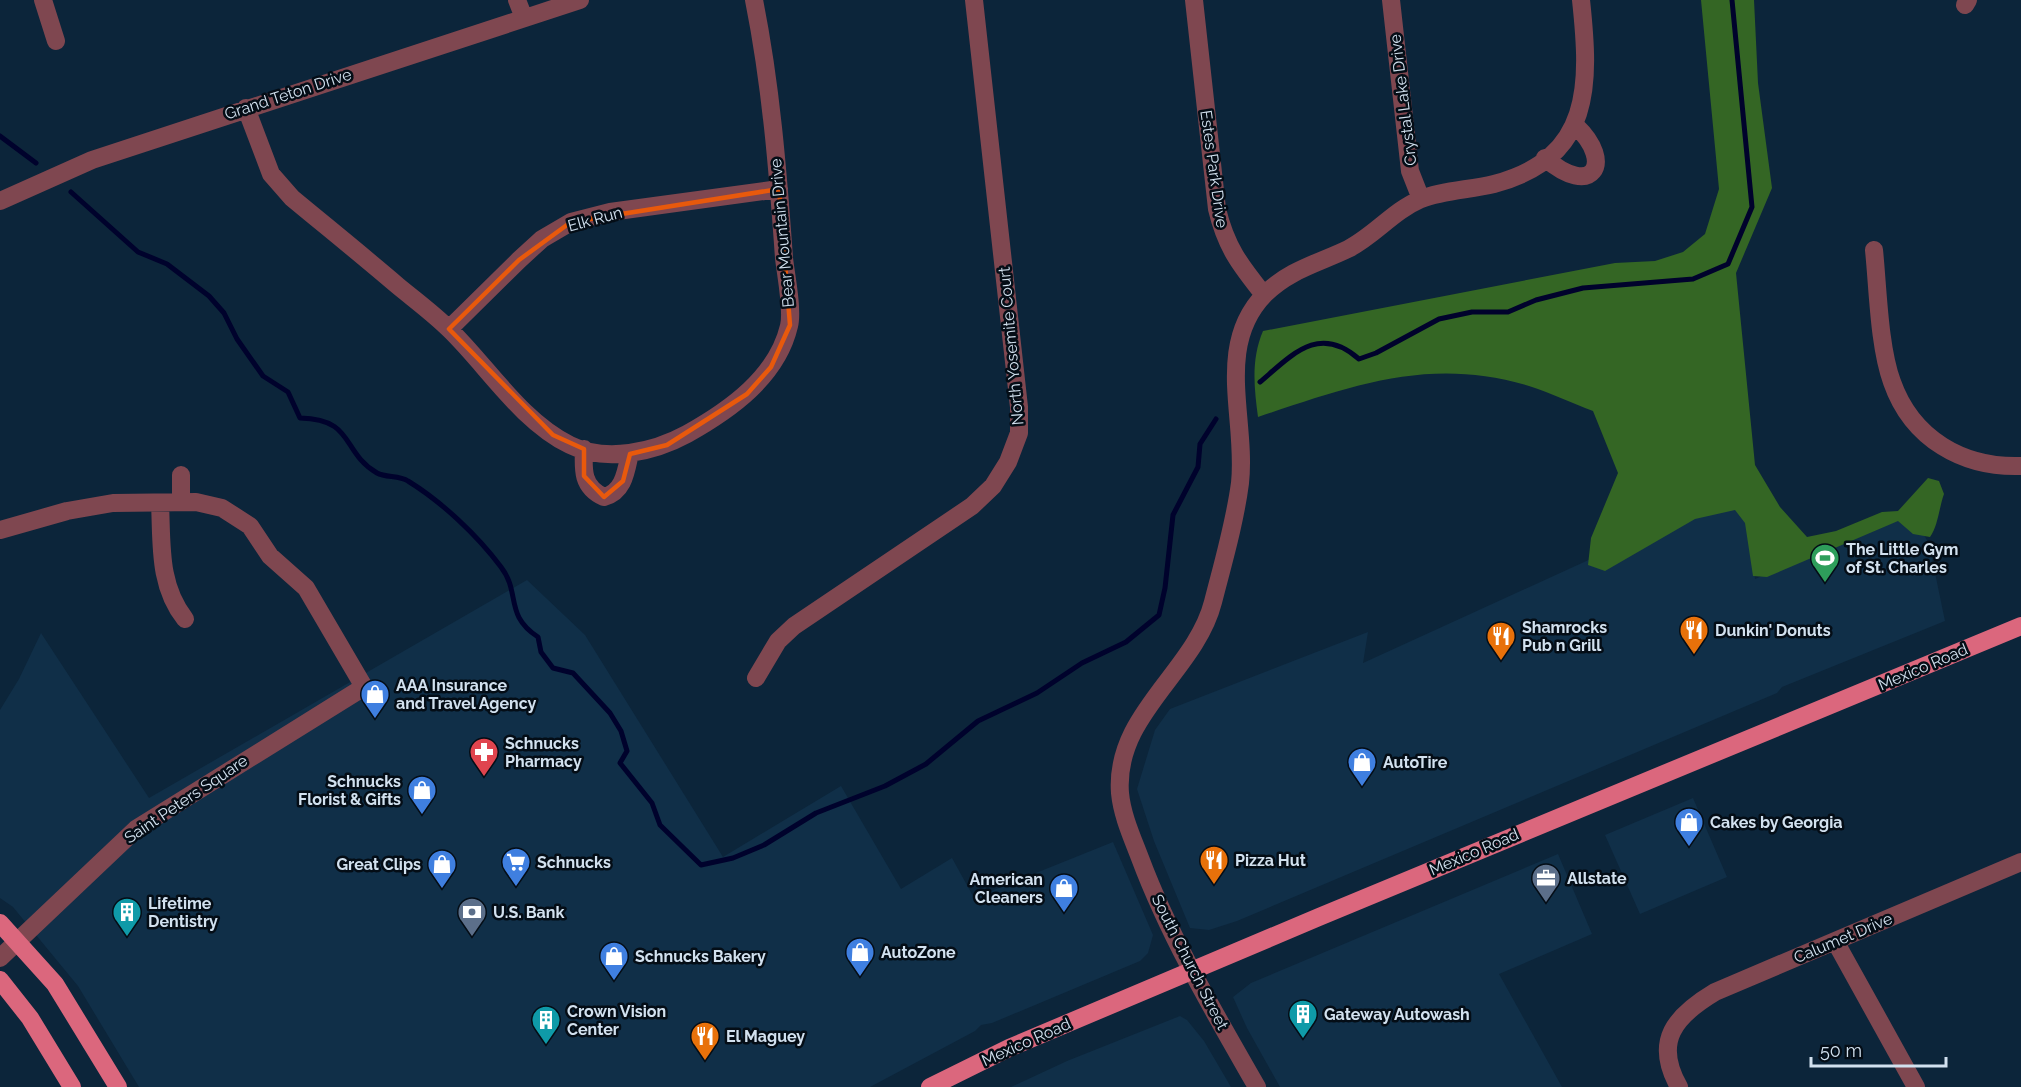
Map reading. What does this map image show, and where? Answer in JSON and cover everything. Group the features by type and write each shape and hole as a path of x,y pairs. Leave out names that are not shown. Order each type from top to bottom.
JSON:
{"main road":[{"name":"Mexico Road","path":"930,1087 1009,1048 2021,626"},
{"path":"0,923 18,940 55,984 118,1087"},
{"path":"0,980 30,1018 72,1087"}],"street":[{"path":"43,0 56,41"},
{"path":"517,0 524,18"},
{"name":"Grand Teton Drive","path":"0,201 92,160 580,0"},
{"name":"Bear Mountain Drive","path":"246,108 271,174 292,198 449,329 513,398 553,435 573,447 604,453 630,453 667,445 699,427 747,394 771,367 790,325 779,189 761,36 754,0"},
{"name":"North Yosemite Court","path":"756,678 778,641 794,626 972,506 993,486 1008,462 1019,433 1012,340 974,0"},
{"name":"Estes Park Drive","path":"1194,0 1219,219 1224,238 1234,259 1264,295"},
{"name":"Crystal Lake Drive","path":"1391,0 1410,171 1421,199"},
{"path":"1264,295 1296,270 1349,248 1421,199 1494,184 1519,175 1545,158 1576,126 1586,85 1587,60 1581,0"},
{"path":"1545,158 1561,172 1573,177 1583,177 1593,171 1597,162 1595,153 1588,137 1576,126"},
{"name":"Elk Run","path":"449,329 542,239 571,222 610,212 779,189"},
{"path":"1874,250 1887,359 1891,381 1901,404 1918,426 1957,456 1978,462 2021,466"},
{"name":"South Church Street","path":"1257,1087 1171,932 1127,823 1120,794 1122,766 1129,740 1143,713 1199,635 1212,607 1239,486 1242,439 1235,387 1236,356 1251,315 1264,295"},
{"path":"584,449 584,476 589,486 604,497 618,489 623,481 630,453"},
{"path":"0,530 89,506 181,502 181,475"},
{"path":"160,502 165,579 170,597 185,619"},
{"name":"Saint Peters Square","path":"0,958 136,829 364,687 310,593 270,556 250,526 222,508 181,502"},
{"name":"Calumet Drive","path":"1678,1087 1667,1060 1667,1044 1673,1027 1695,1004 1715,992 2021,862"},
{"path":"1835,941 1916,1087"}],"highlighted area":[{"path":"779,189 790,325 771,367 747,394 667,445 630,454 623,481 604,497 584,476 584,449 553,435 449,329 519,260 571,222"}],"shaded area":[{"path":"1746,488 1755,579 1912,513 1929,544 1945,621 1782,687 1777,693 1237,921 1209,930 1190,928 1154,841 1137,789 1155,730 1170,709 1368,632 1363,663"},
{"path":"527,580 585,635 723,857 841,786 901,889 952,858 974,898 1113,842 1153,935 1148,953 1140,961 992,1023 981,1025 975,1031 870,1087 139,1087 78,986 13,907 0,898 0,710 19,679 41,633 149,798"},
{"path":"1693,798 1727,877 1640,914 1605,835"},
{"path":"1558,854 1592,934 1499,974 1562,1087 1280,1087 1247,1028 1233,997 1251,983"},
{"path":"1180,1016 1187,1020 1204,1041 1231,1087 1011,1087 1067,1061"}],"green space":[{"path":"1701,0 1754,0 1758,83 1772,188 1736,273 1755,465 1780,507 1807,537 1836,531 1882,512 1898,511 1928,478 1939,481 1944,494 1937,522 1930,537 1913,534 1898,521 1767,577 1753,576 1745,523 1735,510 1695,519 1605,571 1588,565 1591,538 1618,473 1593,411 1529,386 1493,377 1424,374 1359,386 1258,417 1255,363 1263,331 1615,263 1655,261 1683,252 1705,234 1719,189"}],"waterway":[{"path":"1260,382 1295,353 1307,347 1331,344 1345,349 1359,359 1376,353 1439,319 1472,312 1508,312 1536,300 1583,288 1693,279 1728,264 1752,207 1732,0"},
{"path":"0,136 36,163"},
{"path":"71,192 138,252 167,264 209,296 224,313 237,339 263,376 288,392 300,418 318,420 339,430 366,465 377,473 404,479 421,489 446,509 481,543 507,577 517,612 527,629 538,637 541,652 553,668 573,673 610,713 621,731 627,751 620,763 652,803 660,825 701,865 733,858 764,845 816,813 885,786 926,764 978,721 1037,693 1082,663 1126,642 1159,615 1165,588 1173,515 1198,467 1200,444 1216,419"}],"place":[{"name":"The Little Gym of St. Charles","path":"1825,584"},
{"name":"Dunkin' Donuts","path":"1694,656"},
{"name":"Shamrocks Pub n Grill","path":"1501,662"},
{"name":"AAA Insurance and Travel Agency","path":"375,720"},
{"name":"Schnucks Pharmacy","path":"484,778"},
{"name":"AutoTire","path":"1362,788"},
{"name":"Schnucks Florist & Gifts","path":"422,816"},
{"name":"Cakes by Georgia","path":"1689,848"},
{"name":"Pizza Hut","path":"1214,886"},
{"name":"Schnucks","path":"516,888"},
{"name":"Great Clips","path":"442,890"},
{"name":"Allstate","path":"1546,904"},
{"name":"American Cleaners","path":"1064,914"},
{"name":"Lifetime Dentistry","path":"127,938"},
{"name":"U.S. Bank","path":"472,938"},
{"name":"AutoZone","path":"860,978"},
{"name":"Schnucks Bakery","path":"614,982"},
{"name":"Gateway Autowash","path":"1303,1040"},
{"name":"Crown Vision Center","path":"546,1046"},
{"name":"El Maguey","path":"705,1062"}]}
